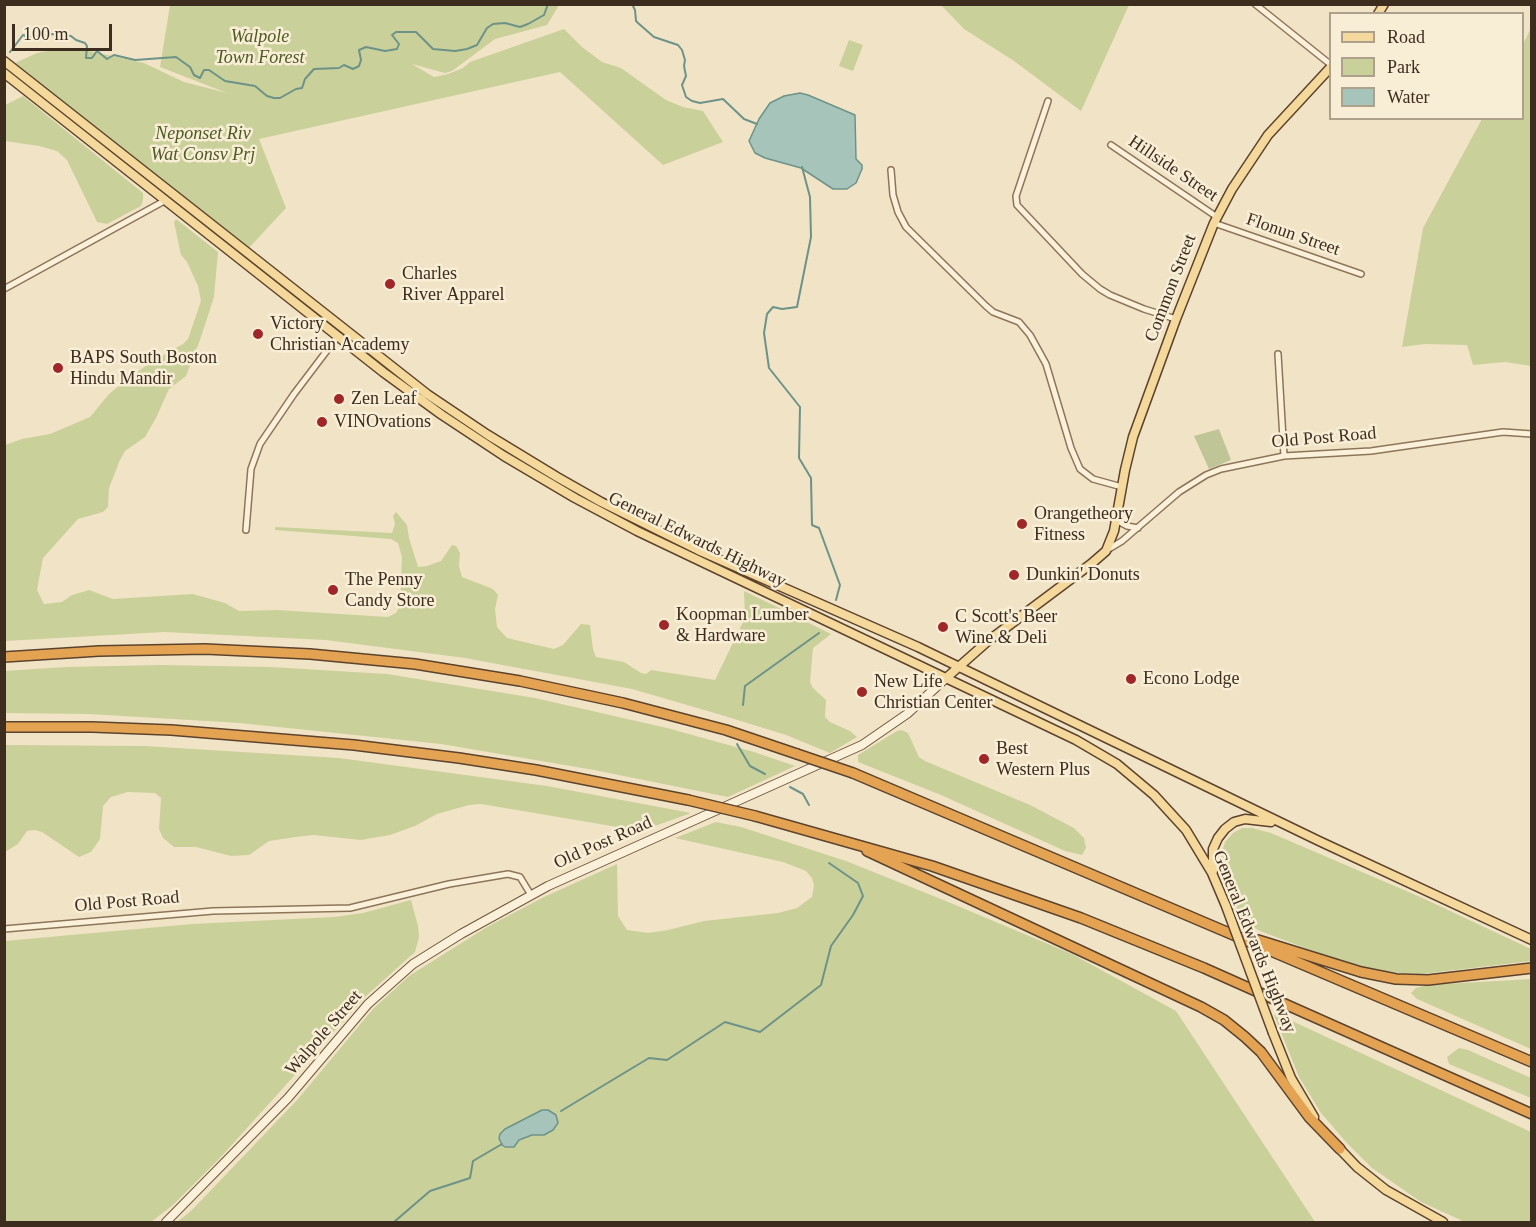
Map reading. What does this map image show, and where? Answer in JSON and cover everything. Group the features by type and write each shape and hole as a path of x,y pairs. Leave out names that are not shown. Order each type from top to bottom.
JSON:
{"highway":[{"path":"4,657 117,650 232,650 310,654 415,664 512,679 623,703 717,728 853,773 1532,1062"},
{"path":"4,727 136,729 328,742 510,766 688,800 755,816 982,883 1122,934 1228,978 1532,1114"},
{"path":"846,841 1224,1020 1261,1052 1309,1117 1340,1149"},
{"path":"1226,931 1386,978 1428,980 1532,968"}],"main road":[{"name":"General Edwards Highway","path":"4,61 427,394 557,477 641,523 699,551 959,667 1319,841 1532,940"},
{"name":"Common Street","path":"1106,551 1113,534 1133,437 1216,220 1232,189 1269,135 1329,67"},
{"name":"General Edwards Highway","path":"4,73 442,416 510,459 575,498 646,535 1086,746 1127,771 1155,795 1178,821 1197,846 1215,879 1296,1089 1316,1120 1357,1167 1386,1190 1443,1222"},
{"name":"Old Post Road","path":"531,895 850,751 880,734 903,717 988,641 1106,551"},
{"path":"1215,879 1212,861 1215,844 1225,829 1238,821 1252,819 1269,822 1319,841"},
{"name":"Walpole Street","path":"166,1222 288,1098 346,1028 382,990 430,953 531,895"}],"street":[{"path":"1255,4 1329,65"},
{"path":"1048,102 1016,198 1017,205 1082,274 1104,292 1176,320"},
{"name":"Hillside Street","path":"1112,145 1216,220"},
{"path":"891,170 893,195 906,227 986,306 993,312 1019,322 1030,334 1046,364 1071,448 1080,469 1093,479 1122,487"},
{"path":"4,289 166,200"},
{"name":"Flonun Street","path":"1216,220 1361,274"},
{"path":"246,530 249,477 260,444 338,336"},
{"path":"1278,354 1284,456"},
{"name":"Old Post Road","path":"1106,551 1122,541 1179,492 1206,475 1239,464 1284,456 1371,451 1503,432 1532,434"},
{"path":"1116,520 1129,527 1137,528"},
{"name":"Old Post Road","path":"4,929 213,911 350,908 449,884 508,874 520,877 531,895"}],"green space":[{"name":"Neponset Riv Wat Consv Prj","path":"170,5 559,5 547,25 495,39 452,71 445,73 412,64 434,77 448,74 463,68 470,62 564,29 602,62 621,68 666,100 683,107 703,111 723,142 663,165 560,72 259,139 286,208 247,250 15,63 37,53 58,49 80,49 144,63 184,82 227,93 160,67"},
{"path":"941,5 1129,5 1081,111 1014,61 964,29"},
{"path":"1531,28 1531,366 1505,362 1473,365 1467,345 1425,344 1402,347 1423,228 1481,120 1524,120 1524,42"},
{"path":"849,40 863,45 853,71 839,66"},
{"path":"23,96 143,193 141,206 107,224 97,222 67,160 57,151 5,141 5,105"},
{"path":"176,219 218,252 214,297 200,340 186,376 169,389 145,437 125,451 120,460 109,488 108,507 103,512 78,519 43,558 37,590 44,604 62,602 72,595 89,590 113,599 193,594 225,603 239,611 277,610 388,617 396,613 400,606 402,557 398,543 391,539 275,530 275,527 392,533 395,524 393,516 396,512 407,525 418,567 441,561 452,545 456,546 460,553 459,566 462,577 493,589 498,595 495,609 497,627 507,638 554,649 563,645 581,624 590,625 596,657 624,662 641,673 646,674 651,670 715,680 745,618 744,591 777,607 831,634 813,648 810,682 826,700 825,717 857,737 830,753 786,735 632,689 465,658 326,640 164,632 5,641 5,445 50,434 90,417 109,394 120,385 188,339 201,301 198,286 187,262 181,255 174,222"},
{"path":"1219,429 1231,460 1209,469 1194,436"},
{"path":"161,665 271,667 387,674 535,698 667,728 795,766 728,797 594,770 441,744 240,723 89,714 5,713 5,671"},
{"path":"902,730 908,733 919,757 925,761 1030,805 1074,828 1084,838 1086,848 1082,855 1065,851 941,795 858,762 858,755"},
{"path":"5,745 145,746 339,758 547,786 691,813 641,831 481,804 469,805 437,814 415,826 390,835 361,840 313,835 296,837 269,841 249,855 231,856 196,847 174,847 163,838 159,829 161,798 155,793 128,792 111,797 103,806 100,839 91,852 79,857 42,832 35,830 27,831 18,844 5,852"},
{"path":"716,822 741,827 846,861 1072,954 1176,1011 1315,1222 177,1222 192,1210 298,1099 373,1009 409,976 487,927 544,897 617,864 618,916 627,930 648,933 704,921 778,913 797,908 812,897 814,885 806,871 783,862 675,838","holes":["545,1110 556,1115 557,1126 544,1135 532,1135 519,1140 517,1123"]},
{"path":"1242,828 1271,833 1418,896 1531,949 1531,961 1422,974 1399,973 1375,970 1326,956 1260,931 1243,921 1236,912 1229,893 1221,855 1225,842 1233,833"},
{"path":"411,900 419,937 415,952 366,996 220,1158 173,1205 151,1222 5,1222 5,941 192,924 334,917 363,913"},
{"path":"1531,979 1531,1049 1417,999 1411,993 1416,988 1427,985"},
{"path":"1277,1014 1531,1132 1531,1222 1465,1222 1421,1202 1372,1168 1321,1113 1299,1077 1274,1015"},
{"path":"1459,1048 1531,1078 1531,1098 1449,1064 1447,1057"}],"water":[{"path":"800,93 855,115 856,159 862,165 862,169 856,183 847,189 833,189 801,168 765,158 755,153 749,141 759,119 770,103 784,96"},
{"path":"542,1110 548,1110 556,1115 558,1123 553,1130 544,1135 532,1135 519,1140 514,1147 502,1145 499,1138 505,1129"}],"waterway":[{"path":"10,52 23,35 29,37 52,34 71,36 85,43 86,58 92,58 97,51 107,59 114,55 135,60 176,57 200,78 204,70 209,70 225,81 255,86 267,96 280,98 302,88 305,79 314,69 339,68 344,65 353,69 359,66 361,60 359,50 366,47 385,51 397,49 399,44 392,35 396,32 416,32 433,49 455,51 467,49 477,45 487,28 493,24 505,23 520,27 544,15 548,4"},
{"path":"632,4 638,23 654,37 678,45 682,50 686,76 682,85 686,97 700,103 723,99 744,119 757,124"},
{"path":"802,167 810,197 811,237 797,307 782,309 773,307 767,314 764,333 769,368 800,407 799,458 811,478 812,525 819,528 840,585 836,600"},
{"path":"743,705 745,686 819,633"},
{"path":"737,744 750,766 765,774"},
{"path":"790,787 803,794 809,805"},
{"path":"561,1111 649,1058 667,1060 725,1022 760,1032 821,985 831,946 853,915 863,896 858,883 829,863"},
{"path":"394,1222 430,1191 470,1178 473,1161 502,1144"}],"place":[{"name":"Charles River Apparel","path":"390,284"},
{"name":"Victory Christian Academy","path":"258,334"},
{"name":"BAPS South Boston Hindu Mandir","path":"58,368"},
{"name":"Zen Leaf","path":"339,399"},
{"name":"VINOvations","path":"322,422"},
{"name":"Orangetheory Fitness","path":"1022,524"},
{"name":"Dunkin' Donuts","path":"1014,575"},
{"name":"The Penny Candy Store","path":"333,590"},
{"name":"Koopman Lumber & Hardware","path":"664,625"},
{"name":"C Scott's Beer Wine & Deli","path":"943,627"},
{"name":"Econo Lodge","path":"1131,679"},
{"name":"New Life Christian Center","path":"862,692"},
{"name":"Best Western Plus","path":"984,759"}],"park label":[{"name":"Walpole Town Forest","path":"260,47"}]}
